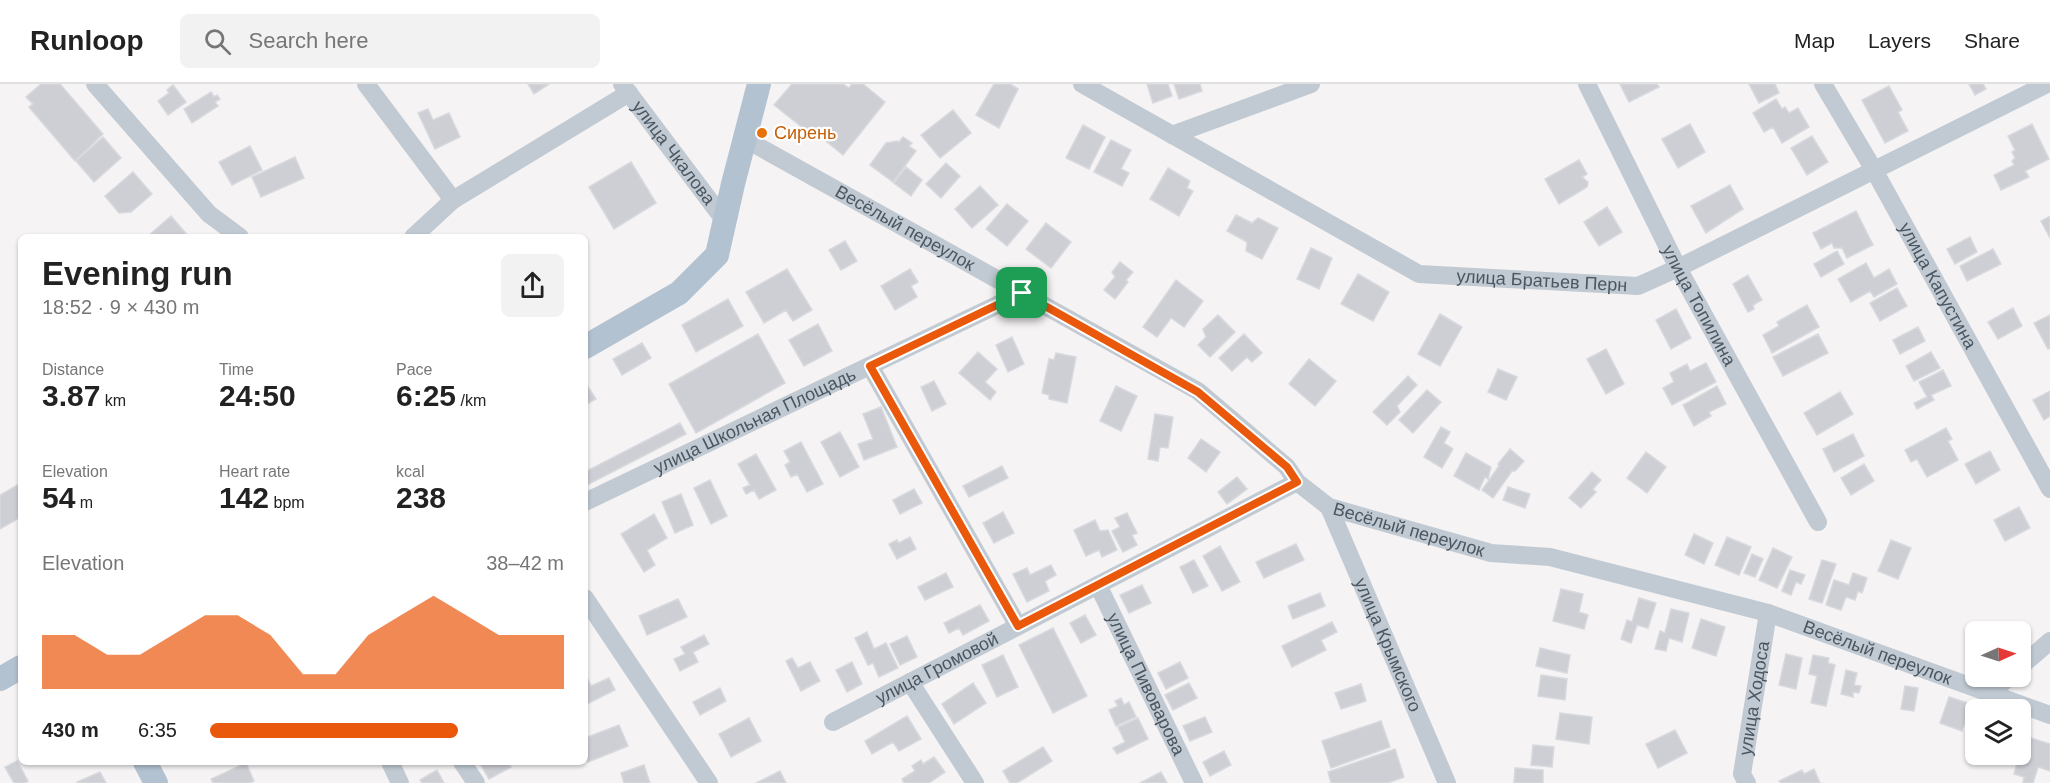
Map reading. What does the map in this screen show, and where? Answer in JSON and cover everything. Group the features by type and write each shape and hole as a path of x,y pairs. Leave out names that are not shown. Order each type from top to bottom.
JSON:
{"main road":[{"path":"588,345 679,293 717,255 759,84"},
{"path":"0,679 18,670"},
{"path":"147,765 156,783"}],"street":[{"path":"95,84 209,214 236,234"},
{"path":"366,84 453,200"},
{"name":"улица Братьев Перн","path":"1082,84 1419,274 1638,286 2047,84"},
{"path":"1172,135 1311,84"},
{"name":"улица Топилина","path":"1587,84 1678,268 1818,522"},
{"name":"улица Капустина","path":"1822,84 1874,170 2050,489"},
{"path":"416,234 453,200 626,88"},
{"name":"улица Чкалова","path":"626,88 725,221"},
{"name":"Весёлый переулок","path":"745,139 1198,392 1287,467 1297,482 1329,507 1491,553 1550,557 1768,613 2050,715"},
{"name":"улица Школьная Площадь","path":"588,501 1022,293"},
{"path":"870,366 1018,626"},
{"name":"улица Громовой","path":"833,722 1297,482"},
{"name":"улица Крымского","path":"1329,507 1447,783"},
{"name":"улица Пивоварова","path":"1098,585 1194,783"},
{"path":"588,602 709,783"},
{"name":"улица Ходоса","path":"1746,783 1742,774 1768,613"},
{"path":"2031,657 2050,641"},
{"path":"910,682 975,783"},
{"path":"1991,693 1998,687"},
{"path":"391,765 400,783"},
{"path":"464,765 476,783"}],"building":[{"path":"41,84 60,84 103,134 75,161 29,107 33,104 26,97"},
{"path":"528,84 549,84 534,94"},
{"path":"792,84 843,84 849,88 852,84 863,84 885,102 843,155 811,129 808,132 774,105"},
{"path":"994,84 1010,84 1018,89 999,128 976,115"},
{"path":"1147,84 1168,84 1172,96 1153,103"},
{"path":"1174,84 1200,84 1202,91 1179,99"},
{"path":"1620,84 1657,84 1659,87 1629,102"},
{"path":"1749,84 1775,84 1779,93 1759,103"},
{"path":"1969,84 1983,84 1986,89 1975,95"},
{"path":"173,85 186,102 168,115 158,101 169,93 167,90"},
{"path":"1889,86 1902,110 1898,112 1908,131 1885,143 1862,100"},
{"path":"211,92 214,97 217,95 220,99 215,102 218,106 192,123 184,109"},
{"path":"1776,99 1782,109 1785,107 1789,113 1798,108 1809,127 1782,143 1773,127 1764,132 1753,113"},
{"path":"428,109 433,120 449,113 460,137 435,149 418,113"},
{"path":"953,110 971,133 940,158 921,135"},
{"path":"1690,124 1705,152 1678,168 1662,139"},
{"path":"2032,124 2049,159 2025,171 2029,177 2001,190 1994,175 2014,165 2012,161 2015,158 2012,152 2015,150 2008,136"},
{"path":"1083,125 1105,137 1089,169 1066,158"},
{"path":"1812,136 1828,162 1807,175 1791,148"},
{"path":"103,137 121,158 94,182 76,161"},
{"path":"903,137 912,143 909,146 916,151 893,182 870,165 886,143 899,142"},
{"path":"1111,140 1131,150 1121,169 1129,173 1122,186 1094,172"},
{"path":"250,146 262,170 232,185 219,162"},
{"path":"295,157 304,178 261,197 252,177"},
{"path":"1579,160 1587,174 1582,177 1588,182 1587,187 1559,204 1545,179"},
{"path":"631,162 656,203 614,229 589,187"},
{"path":"946,163 960,176 941,198 926,184"},
{"path":"906,167 922,180 911,196 894,183"},
{"path":"1168,168 1190,181 1187,188 1193,191 1179,216 1150,199"},
{"path":"133,172 152,194 131,212 119,213 105,196"},
{"path":"1730,185 1743,209 1706,233 1691,206"},
{"path":"980,186 998,205 972,228 955,209"},
{"path":"1007,204 1028,221 1007,246 986,229"},
{"path":"1607,207 1622,232 1599,246 1584,222"},
{"path":"1856,211 1873,245 1847,258 1842,248 1834,248 1832,243 1821,249 1813,233"},
{"path":"1236,215 1252,223 1258,218 1278,228 1262,259 1246,251 1247,242 1227,231"},
{"path":"171,216 186,234 150,234"},
{"path":"2050,216 2050,238 2041,221"},
{"path":"1046,223 1071,242 1051,268 1026,249"},
{"path":"1970,237 1977,252 1955,264 1947,249"},
{"path":"845,241 857,261 841,270 829,250"},
{"path":"1311,248 1332,258 1319,289 1297,279"},
{"path":"1993,249 2001,264 1967,281 1960,266"},
{"path":"1837,251 1844,264 1821,277 1814,264"},
{"path":"1120,262 1133,272 1115,299 1104,290 1115,277 1112,272"},
{"path":"1866,263 1874,278 1889,269 1897,284 1874,297 1870,291 1851,302 1838,279"},
{"path":"787,269 812,310 793,321 786,310 764,323 746,292"},
{"path":"910,269 918,282 911,286 917,297 895,310 881,286"},
{"path":"1358,274 1389,292 1373,321 1341,304"},
{"path":"1748,275 1762,300 1753,305 1754,309 1748,312 1733,284"},
{"path":"1176,280 1203,301 1184,327 1171,318 1157,337 1143,327"},
{"path":"1897,288 1907,306 1880,321 1870,303"},
{"path":"728,299 743,326 696,352 682,325"},
{"path":"1807,305 1819,327 1772,353 1763,335 1779,326 1777,322"},
{"path":"2013,308 2022,326 1998,339 1988,322"},
{"path":"1676,309 1691,338 1671,349 1656,320"},
{"path":"1440,314 1462,327 1440,366 1418,354"},
{"path":"1218,315 1235,332 1210,357 1198,345 1206,337 1203,329"},
{"path":"2050,315 2050,348 2048,349 2034,323"},
{"path":"818,324 832,351 804,366 789,340"},
{"path":"1918,327 1925,341 1900,354 1893,340"},
{"path":"758,334 785,383 696,433 669,384"},
{"path":"1244,334 1262,353 1252,362 1247,357 1232,371 1219,358"},
{"path":"1818,334 1828,353 1783,376 1773,357"},
{"path":"1012,337 1024,364 1008,372 996,345"},
{"path":"642,343 651,358 622,375 613,359"},
{"path":"1606,349 1624,384 1606,394 1587,359"},
{"path":"978,352 997,369 985,382 996,392 990,400 959,373"},
{"path":"1931,352 1940,368 1914,381 1906,366"},
{"path":"1056,353 1076,357 1067,403 1049,399 1049,395 1042,393 1049,359 1054,360"},
{"path":"1309,359 1336,381 1315,406 1289,384"},
{"path":"1706,363 1716,382 1672,405 1663,388 1674,382 1670,373 1687,364 1690,371"},
{"path":"1498,369 1517,377 1506,400 1488,392"},
{"path":"1943,370 1951,386 1931,395 1934,400 1917,409 1914,403 1927,397 1919,382"},
{"path":"1408,376 1417,385 1397,406 1400,412 1387,425 1373,412"},
{"path":"934,381 946,404 932,411 921,387"},
{"path":"1116,386 1137,396 1121,431 1100,421"},
{"path":"1717,386 1726,404 1709,412 1711,416 1694,426 1683,405"},
{"path":"588,387 596,399 588,403"},
{"path":"1427,390 1441,402 1413,433 1399,420"},
{"path":"2050,391 2050,416 2044,420 2033,400"},
{"path":"1840,392 1853,414 1817,435 1804,413"},
{"path":"881,407 897,447 864,460 858,444 873,439 863,414"},
{"path":"1155,414 1173,417 1168,448 1160,447 1158,461 1148,459"},
{"path":"680,423 686,434 588,484 588,470"},
{"path":"1441,427 1450,432 1444,443 1453,449 1442,468 1424,457"},
{"path":"1946,428 1952,439 1948,441 1958,460 1927,477 1917,459 1911,462 1905,450"},
{"path":"840,432 859,467 840,477 821,442"},
{"path":"1853,434 1864,456 1834,472 1823,449"},
{"path":"1201,439 1220,452 1206,472 1188,458"},
{"path":"801,442 823,484 807,492 797,474 791,477 785,465 790,462 784,451"},
{"path":"1510,449 1524,461 1515,471 1512,471 1493,498 1482,490"},
{"path":"1990,451 2000,470 1976,484 1965,464"},
{"path":"1646,452 1666,467 1647,493 1627,478"},
{"path":"1466,453 1491,467 1488,479 1485,477 1479,490 1454,476"},
{"path":"756,454 776,490 759,499 754,490 746,494 743,488 750,485 738,464"},
{"path":"1864,464 1874,481 1851,495 1841,478"},
{"path":"1002,466 1008,478 969,497 963,486"},
{"path":"1592,472 1601,480 1593,489 1596,492 1581,508 1569,498"},
{"path":"1237,477 1247,489 1227,504 1218,492"},
{"path":"710,480 727,516 711,524 694,488"},
{"path":"18,485 18,519 0,529 0,495"},
{"path":"1508,487 1530,494 1525,508 1503,500"},
{"path":"914,489 922,503 900,514 893,500"},
{"path":"681,494 693,525 675,533 662,502"},
{"path":"2019,507 2030,528 2005,541 1994,520"},
{"path":"1003,512 1014,533 994,543 983,523"},
{"path":"1127,513 1137,533 1132,535 1137,545 1123,552 1112,531 1120,527 1115,518"},
{"path":"654,514 667,538 647,550 655,565 644,572 621,534"},
{"path":"1095,520 1100,531 1108,530 1117,550 1102,557 1099,550 1086,556 1074,530"},
{"path":"1694,534 1713,543 1704,564 1685,555"},
{"path":"910,537 916,549 897,559 889,544 897,540 899,543"},
{"path":"1727,537 1751,547 1739,575 1715,565"},
{"path":"1891,540 1911,548 1898,579 1878,571"},
{"path":"1296,544 1304,560 1264,578 1256,562"},
{"path":"1220,546 1240,582 1222,591 1203,556"},
{"path":"1773,548 1792,557 1777,588 1759,580"},
{"path":"1752,554 1763,559 1755,577 1744,573"},
{"path":"1194,560 1208,586 1193,593 1180,567"},
{"path":"1822,560 1836,564 1822,603 1809,599"},
{"path":"1051,565 1056,575 1045,581 1049,591 1027,602 1013,574 1027,568 1030,575"},
{"path":"1790,570 1805,575 1801,584 1796,582 1791,595 1782,591"},
{"path":"946,573 953,587 925,600 918,587"},
{"path":"1853,573 1867,578 1862,593 1858,591 1855,600 1846,597 1841,610 1826,605 1834,580 1849,585"},
{"path":"1142,585 1151,603 1129,613 1120,595"},
{"path":"1561,589 1583,594 1579,612 1588,615 1584,629 1553,621"},
{"path":"1320,593 1325,606 1293,619 1288,606"},
{"path":"1639,598 1656,603 1648,628 1637,625 1631,643 1621,639 1627,620 1632,622"},
{"path":"678,599 687,617 647,635 639,616"},
{"path":"980,605 989,621 963,635 959,628 949,633 944,623"},
{"path":"1671,609 1689,613 1682,642 1669,638 1666,651 1655,649 1660,631 1665,633"},
{"path":"1085,615 1096,635 1081,643 1070,623"},
{"path":"1701,619 1725,627 1716,656 1692,648"},
{"path":"1332,622 1337,632 1321,640 1326,650 1292,667 1282,646"},
{"path":"1053,628 1087,696 1053,713 1019,645"},
{"path":"867,632 874,649 886,643 898,668 879,677 873,663 868,665 855,638"},
{"path":"704,635 709,644 693,652 698,662 680,671 674,659 685,654 681,647"},
{"path":"907,636 917,657 900,665 890,644"},
{"path":"1540,648 1570,655 1567,673 1536,666"},
{"path":"1786,654 1802,658 1796,689 1779,685"},
{"path":"1003,655 1018,687 997,697 982,665"},
{"path":"1813,655 1829,658 1828,663 1835,665 1826,706 1811,703 1817,676 1809,674"},
{"path":"792,658 798,668 810,662 820,681 801,691 786,661"},
{"path":"852,662 862,684 847,692 836,670"},
{"path":"1180,662 1188,678 1166,689 1158,673"},
{"path":"1846,670 1857,673 1854,685 1861,686 1859,693 1853,692 1853,697 1841,694"},
{"path":"1541,675 1567,679 1565,700 1538,696"},
{"path":"609,678 615,690 588,704 588,680 591,686"},
{"path":"973,683 986,703 954,724 942,704"},
{"path":"1189,683 1197,698 1173,710 1165,695"},
{"path":"1361,684 1366,701 1341,709 1335,693"},
{"path":"1905,686 1918,688 1914,711 1901,709"},
{"path":"720,688 726,701 700,715 693,702"},
{"path":"1949,697 1965,702 1965,722 1962,731 1940,723"},
{"path":"1121,698 1124,705 1129,702 1136,717 1116,726 1109,710 1118,706 1115,701"},
{"path":"1560,713 1592,717 1589,744 1556,739"},
{"path":"907,716 921,739 899,751 893,742 872,754 865,741"},
{"path":"1205,717 1212,732 1190,741 1183,726"},
{"path":"749,718 761,741 731,757 719,734"},
{"path":"1138,718 1148,739 1117,754 1113,748 1125,742 1118,727"},
{"path":"1381,721 1390,747 1331,768 1322,741"},
{"path":"619,725 628,746 588,762 588,737"},
{"path":"1675,730 1687,753 1658,768 1646,744"},
{"path":"2031,738 2050,744 2050,771 2038,767 2033,783 2023,783 2024,777 2014,774 2017,765 2031,765"},
{"path":"1533,745 1554,747 1552,767 1531,765"},
{"path":"1043,747 1052,761 1017,783 1010,783 1003,771"},
{"path":"1395,749 1404,777 1388,783 1331,783 1328,772"},
{"path":"1224,751 1231,765 1210,776 1203,762"},
{"path":"934,757 945,772 929,783 904,783 902,779 915,771 912,766 921,760 923,764"},
{"path":"17,761 28,781 14,783 5,767"},
{"path":"242,765 247,765 254,781 250,783 213,783 211,779"},
{"path":"481,765 510,765 511,767 489,779"},
{"path":"644,765 650,783 624,783 621,773"},
{"path":"1515,768 1543,770 1543,783 1514,783"},
{"path":"1814,769 1820,783 1781,783 1779,781 1802,770 1804,774"},
{"path":"437,770 444,783 422,783 420,780"},
{"path":"780,771 786,783 756,783"},
{"path":"100,772 106,783 77,782"},
{"path":"1161,772 1167,783 1140,783"}],"place":[{"name":"Сирень","path":"762,133"}],"route":[{"path":"1022,293 1198,392 1287,467 1297,482 1018,626 870,366 1022,293"}]}
